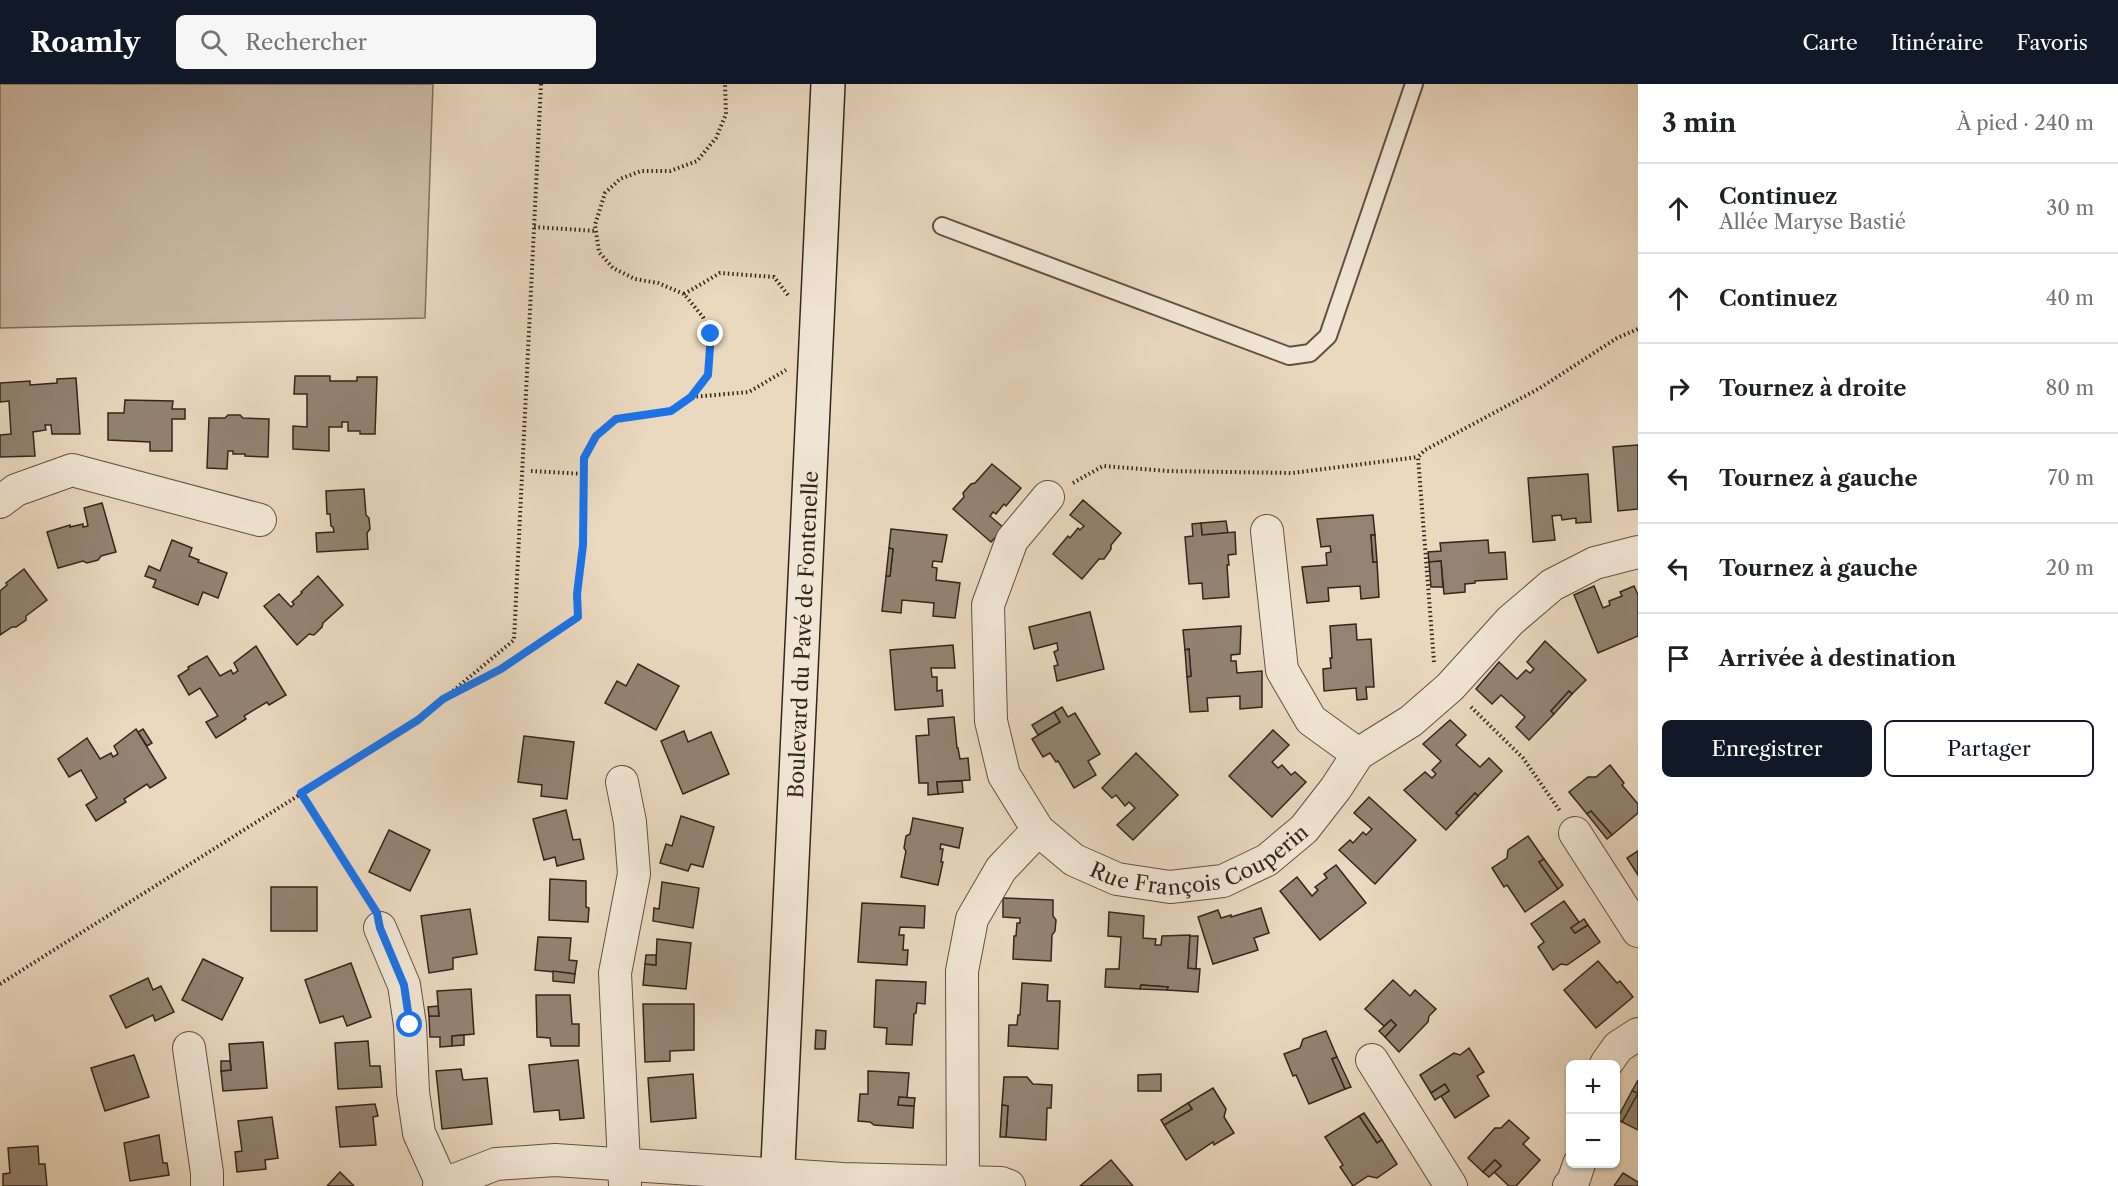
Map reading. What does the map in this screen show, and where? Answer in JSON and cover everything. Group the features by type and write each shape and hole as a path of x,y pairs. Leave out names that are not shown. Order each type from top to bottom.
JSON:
{"main road":[{"name":"Boulevard du Pavé de Fontenelle","path":"778,1180 828,84"}],"street":[{"path":"0,502 16,490 72,470 260,520"},
{"name":"Rue François Couperin","path":"1048,497 1012,540 987,604 991,721 1004,775 1038,830 1074,860 1117,879 1170,887 1223,881 1267,860 1304,829 1336,788 1358,754 1411,722 1450,687 1510,621 1552,585 1595,563 1638,552"},
{"path":"1268,531 1282,670 1311,720 1358,754"},
{"path":"622,782 630,822 634,874 615,973 625,1175"},
{"path":"963,1184 962,971 972,919 1001,869 1038,830"},
{"path":"1575,833 1638,931"},
{"path":"380,928 404,985 410,1025 413,1092 419,1133 440,1185 496,1164 555,1160 625,1175 778,1180 934,1179 963,1184 1001,1183 1009,1186"},
{"path":"1609,1060 1618,1047 1638,1034"},
{"path":"189,1048 207,1186"},
{"path":"1372,1060 1451,1186"},
{"path":"1569,1186 1573,1182 1578,1168"}],"lane":[{"path":"942,226 1289,356 1310,352 1328,336 1414,84"}],"path":[{"path":"0,984 418,720 514,640 542,84"},
{"path":"443,699 501,669 578,617 577,594 583,545 584,458 596,436 616,419 671,411 691,397 708,375 711,334 703,317 684,294 658,283 635,279 613,268 599,252 596,225 605,193 620,179 641,171 670,171 697,161 716,138 726,114 725,84"},
{"path":"534,227 597,231"},
{"path":"684,294 720,273 774,277 795,304"},
{"path":"1048,497 1103,466 1168,471 1292,473 1418,457 1425,450 1540,388 1617,338 1638,329"},
{"path":"691,397 749,392 787,369"},
{"path":"1418,457 1419,480"},
{"path":"531,471 584,474"},
{"path":"301,793 377,913 380,928"}],"shaded area":[{"path":"0,84 433,84 425,318 0,328"}],"building":[{"path":"295,376 330,376 330,381 357,381 357,377 377,377 375,434 348,431 348,422 342,422 342,427 329,427 329,451 293,449 293,426 307,427 307,394 294,394"},
{"path":"76,378 80,434 52,434 51,425 45,425 46,430 33,432 35,456 0,457 0,435 11,434 9,401 0,402 0,383 30,381 30,385 57,383 57,379"},
{"path":"125,400 173,401 172,409 185,409 185,419 172,419 172,451 150,451 150,442 108,440 108,413 124,413"},
{"path":"228,415 269,419 268,457 245,456 245,454 233,454 233,451 228,451 227,469 207,468 209,418 225,418"},
{"path":"1638,445 1638,509 1618,511 1613,447"},
{"path":"992,464 1021,488 1006,506 1004,504 996,514 993,512 990,516 1004,528 991,542 953,509 964,497 963,493"},
{"path":"1588,474 1591,522 1576,523 1576,518 1562,520 1561,515 1552,516 1555,540 1533,542 1528,478"},
{"path":"364,489 366,515 369,518 370,529 367,533 368,549 317,552 316,533 334,532 330,514 327,514 326,491"},
{"path":"1083,500 1121,533 1111,545 1104,559 1099,559 1082,579 1053,554 1068,536 1070,538 1078,528 1080,530 1084,526 1070,515"},
{"path":"102,503 116,552 101,556 98,560 87,563 83,561 58,568 47,532 70,525 70,527 83,524 83,527 88,526 84,508"},
{"path":"1373,515 1375,535 1371,535 1373,562 1377,562 1379,597 1361,599 1360,586 1328,588 1329,601 1307,603 1302,567 1327,565 1326,553 1331,552 1330,546 1321,547 1317,519"},
{"path":"1226,521 1228,533 1202,535 1201,523"},
{"path":"1201,523 1202,535 1235,532 1236,554 1228,555 1229,565 1227,565 1229,597 1203,599 1202,583 1189,584 1185,537 1193,536 1192,524"},
{"path":"891,529 947,535 942,562 933,561 932,567 937,568 936,580 960,583 955,618 933,616 934,603 902,600 901,613 882,611 886,576 890,576 893,549 889,548"},
{"path":"1371,535 1375,535 1377,562 1373,562"},
{"path":"172,540 192,548 189,556 199,560 198,562 227,573 218,598 203,592 198,605 153,587 156,580 145,576 149,566 160,571"},
{"path":"1488,540 1489,553 1505,552 1507,579 1475,581 1475,583 1465,584 1465,592 1444,594 1441,561 1429,562 1428,552 1441,551 1440,543"},
{"path":"889,548 893,549 890,576 886,576"},
{"path":"1441,561 1443,587 1431,587 1429,562"},
{"path":"24,569 47,600 26,616 26,620 0,635 0,591 7,585 6,583"},
{"path":"318,576 343,605 323,623 314,635 309,634 297,645 264,606 279,594 291,607 294,604 292,602"},
{"path":"1594,586 1603,608 1610,605 1609,601 1622,596 1620,592 1634,586 1638,595 1638,636 1598,653 1574,595"},
{"path":"1090,612 1104,669 1057,681 1054,666 1058,665 1054,652 1058,650 1057,643 1034,649 1029,627"},
{"path":"1356,624 1357,640 1371,639 1374,687 1366,687 1367,699 1357,700 1356,688 1324,691 1323,669 1331,668 1330,626"},
{"path":"1241,626 1240,654 1231,655 1231,661 1236,661 1237,673 1262,671 1262,707 1240,709 1240,696 1207,698 1208,711 1190,712 1187,677 1191,676 1189,649 1185,650 1183,630"},
{"path":"1545,641 1586,680 1572,694 1569,691 1551,711 1554,714 1529,740 1516,727 1525,717 1501,695 1492,704 1476,689 1499,662 1517,679 1526,670 1530,673 1534,669 1527,662"},
{"path":"953,645 955,668 931,668 932,677 937,677 937,691 942,690 943,706 895,710 890,650"},
{"path":"256,646 286,695 269,705 267,702 244,716 246,719 216,738 206,722 218,716 200,688 189,695 178,676 207,656 220,676 231,670 233,674 238,671 234,663"},
{"path":"1189,649 1191,676 1187,677 1185,650"},
{"path":"638,664 679,686 656,730 605,703 617,681 626,686"},
{"path":"1569,691 1572,694 1554,714 1551,711"},
{"path":"1062,707 1068,717 1075,713 1100,754 1088,761 1096,775 1074,788 1058,761 1056,762 1050,753 1043,757 1032,739 1060,722 1054,712"},
{"path":"1054,712 1060,722 1038,735 1032,725"},
{"path":"954,717 957,748 960,759 968,758 970,780 937,782 938,794 928,795 928,783 919,783 916,736 929,735 928,719"},
{"path":"1450,720 1466,735 1456,745 1480,767 1489,758 1502,771 1478,796 1475,793 1456,813 1459,816 1446,830 1404,790 1425,772 1432,778 1436,774 1432,770 1441,761 1423,744"},
{"path":"136,729 166,778 150,788 147,784 124,799 126,802 96,821 86,805 97,798 81,770 69,777 58,759 87,738 100,759 111,753 113,757 118,754 114,746"},
{"path":"143,729 152,743 147,746 138,732"},
{"path":"1273,730 1289,745 1272,762 1278,768 1282,765 1291,775 1295,772 1306,782 1272,817 1229,776"},
{"path":"684,731 688,742 711,732 729,774 683,794 661,741"},
{"path":"524,736 574,742 567,799 541,796 542,785 518,782"},
{"path":"1136,753 1178,795 1133,840 1117,825 1135,808 1129,802 1125,806 1116,795 1112,798 1102,788"},
{"path":"1610,765 1624,783 1622,785 1638,804 1638,813 1612,835 1591,811 1587,814 1569,792 1588,777 1596,777"},
{"path":"962,781 963,792 938,794 937,782"},
{"path":"1475,793 1478,796 1459,816 1456,813"},
{"path":"1369,797 1416,840 1375,884 1339,850 1350,840 1353,843 1363,832 1366,835 1372,829 1354,813"},
{"path":"566,810 573,840 580,839 584,859 557,866 555,857 544,860 533,819"},
{"path":"1591,811 1612,835 1607,839 1587,814"},
{"path":"681,816 714,827 703,867 691,864 688,871 660,863 666,844 672,846"},
{"path":"913,818 963,828 959,848 941,844 940,849 943,849 941,862 943,862 938,885 901,877 906,851 904,848 906,836 910,834"},
{"path":"389,830 430,850 410,891 369,872"},
{"path":"1528,836 1544,859 1539,862 1558,889 1525,912 1507,885 1504,887 1492,868 1507,858 1508,850"},
{"path":"1638,851 1638,875 1627,858"},
{"path":"1544,859 1563,885 1558,889 1539,862"},
{"path":"1336,865 1366,903 1320,940 1280,891 1297,877 1312,896 1318,890 1315,887 1327,878 1324,874"},
{"path":"550,879 586,881 588,922 549,920"},
{"path":"662,882 699,888 693,928 653,921 654,908 659,909"},
{"path":"271,887 317,887 317,931 271,931"},
{"path":"1003,898 1053,900 1053,916 1056,920 1055,931 1052,935 1051,961 1013,959 1014,936 1016,936 1017,923 1020,923 1020,918 1003,917"},
{"path":"1564,901 1579,922 1571,928 1575,933 1588,925 1600,942 1567,965 1561,964 1553,970 1538,947 1544,942 1531,924"},
{"path":"862,903 925,906 924,928 900,927 899,935 904,935 903,950 908,950 907,965 858,962"},
{"path":"1261,908 1269,933 1254,938 1258,950 1213,964 1198,917 1218,910 1221,918 1231,915 1231,917"},
{"path":"470,909 477,954 453,958 453,969 429,973 421,916"},
{"path":"1109,912 1144,916 1143,938 1156,939 1155,945 1161,945 1162,936 1190,935 1188,968 1200,969 1198,992 1141,985 1140,989 1105,987 1106,969 1119,969 1121,937 1108,936"},
{"path":"1584,919 1588,925 1575,933 1571,928"},
{"path":"1190,936 1198,936 1196,969 1188,968"},
{"path":"538,937 571,938 569,960 577,961 575,974 535,970"},
{"path":"657,939 691,943 686,989 643,985 645,964 656,965"},
{"path":"646,955 656,955 656,965 645,964"},
{"path":"203,959 243,978 222,1020 182,1000"},
{"path":"1598,961 1617,983 1620,981 1633,997 1596,1028 1564,990"},
{"path":"351,963 371,1017 347,1026 343,1016 320,1023 305,980"},
{"path":"553,971 575,974 574,983 553,981"},
{"path":"148,978 153,990 161,986 174,1012 155,1021 153,1015 126,1028 110,996"},
{"path":"876,980 926,982 925,1004 917,1003 914,1014 912,1045 886,1044 887,1028 874,1027"},
{"path":"1393,980 1410,996 1415,990 1436,1009 1429,1016 1428,1022 1399,1052 1385,1037 1396,1025 1391,1020 1384,1026 1365,1009"},
{"path":"1022,983 1048,985 1047,1001 1060,1001 1058,1049 1008,1046 1009,1025 1017,1025 1018,1015 1020,1015"},
{"path":"1141,985 1168,987 1167,990 1140,989"},
{"path":"471,989 474,1034 452,1036 452,1046 440,1047 440,1037 430,1037 429,1016 439,1016 437,991"},
{"path":"536,995 570,995 572,1024 579,1024 579,1046 551,1046 550,1038 537,1037"},
{"path":"643,1004 694,1004 694,1050 670,1051 670,1061 645,1062"},
{"path":"438,1006 439,1016 429,1016 428,1007"},
{"path":"1391,1020 1396,1025 1385,1037 1379,1031"},
{"path":"816,1030 826,1031 825,1049 815,1049"},
{"path":"1326,1031 1337,1057 1332,1059 1345,1089 1309,1104 1284,1054 1300,1048 1303,1039"},
{"path":"464,1035 464,1045 452,1046 452,1036"},
{"path":"368,1041 370,1066 380,1066 382,1087 338,1089 335,1043"},
{"path":"263,1042 267,1088 223,1091 221,1071 231,1070 229,1044"},
{"path":"1469,1048 1484,1072 1477,1076 1489,1096 1455,1118 1441,1096 1449,1091 1445,1084 1431,1093 1420,1075 1454,1053 1460,1055"},
{"path":"134,1055 149,1097 105,1111 91,1068"},
{"path":"1337,1057 1351,1087 1345,1089 1332,1059"},
{"path":"578,1060 584,1118 560,1120 559,1110 534,1112 529,1065"},
{"path":"221,1061 230,1061 231,1070 221,1071"},
{"path":"461,1069 463,1080 487,1078 492,1124 442,1129 436,1071"},
{"path":"868,1071 909,1073 907,1098 899,1097 898,1105 914,1106 913,1128 874,1125 870,1122 858,1121 860,1094 868,1094"},
{"path":"693,1074 696,1118 651,1122 648,1078"},
{"path":"1161,1074 1161,1091 1138,1091 1138,1075"},
{"path":"1004,1077 1027,1077 1033,1084 1052,1085 1051,1108 1047,1108 1046,1140 1006,1137 1008,1106 1002,1105"},
{"path":"1638,1080 1638,1093 1632,1091"},
{"path":"1445,1084 1449,1091 1435,1100 1431,1093"},
{"path":"1213,1088 1226,1109 1224,1117 1234,1133 1214,1145 1213,1142 1186,1160 1164,1125 1192,1109 1188,1103"},
{"path":"1632,1091 1638,1093 1622,1122 1620,1113"},
{"path":"1638,1093 1638,1130 1622,1122"},
{"path":"899,1097 915,1098 914,1106 898,1105"},
{"path":"1188,1103 1192,1109 1164,1125 1161,1120"},
{"path":"375,1104 378,1116 373,1117 376,1145 340,1147 336,1107"},
{"path":"1002,1105 1008,1106 1006,1137 1000,1137"},
{"path":"1364,1113 1382,1140 1377,1143 1359,1116"},
{"path":"1359,1116 1377,1143 1382,1140 1397,1164 1377,1178 1368,1176 1353,1186 1340,1167 1343,1165 1325,1137"},
{"path":"272,1117 278,1158 265,1160 266,1169 237,1172 235,1152 242,1151 238,1121"},
{"path":"1509,1120 1529,1138 1523,1144 1540,1160 1516,1186 1509,1186 1494,1172 1501,1166 1495,1160 1483,1172 1468,1158 1495,1128 1501,1128"},
{"path":"159,1135 163,1163 167,1163 169,1175 130,1181 124,1143"},
{"path":"38,1146 39,1164 45,1164 47,1186 3,1186 3,1174 10,1173 8,1148"},
{"path":"1111,1160 1133,1186 1080,1186"},
{"path":"1495,1160 1501,1166 1489,1177 1483,1172"},
{"path":"340,1172 354,1186 327,1186"},
{"path":"1623,1173 1638,1182 1638,1186 1614,1186"}],"route":[{"path":"410,1025 404,985 380,928 377,913 301,793 418,720 443,699 501,669 578,617 577,594 583,545 584,458 596,436 616,419 671,411 691,397 708,375 711,334"}]}
